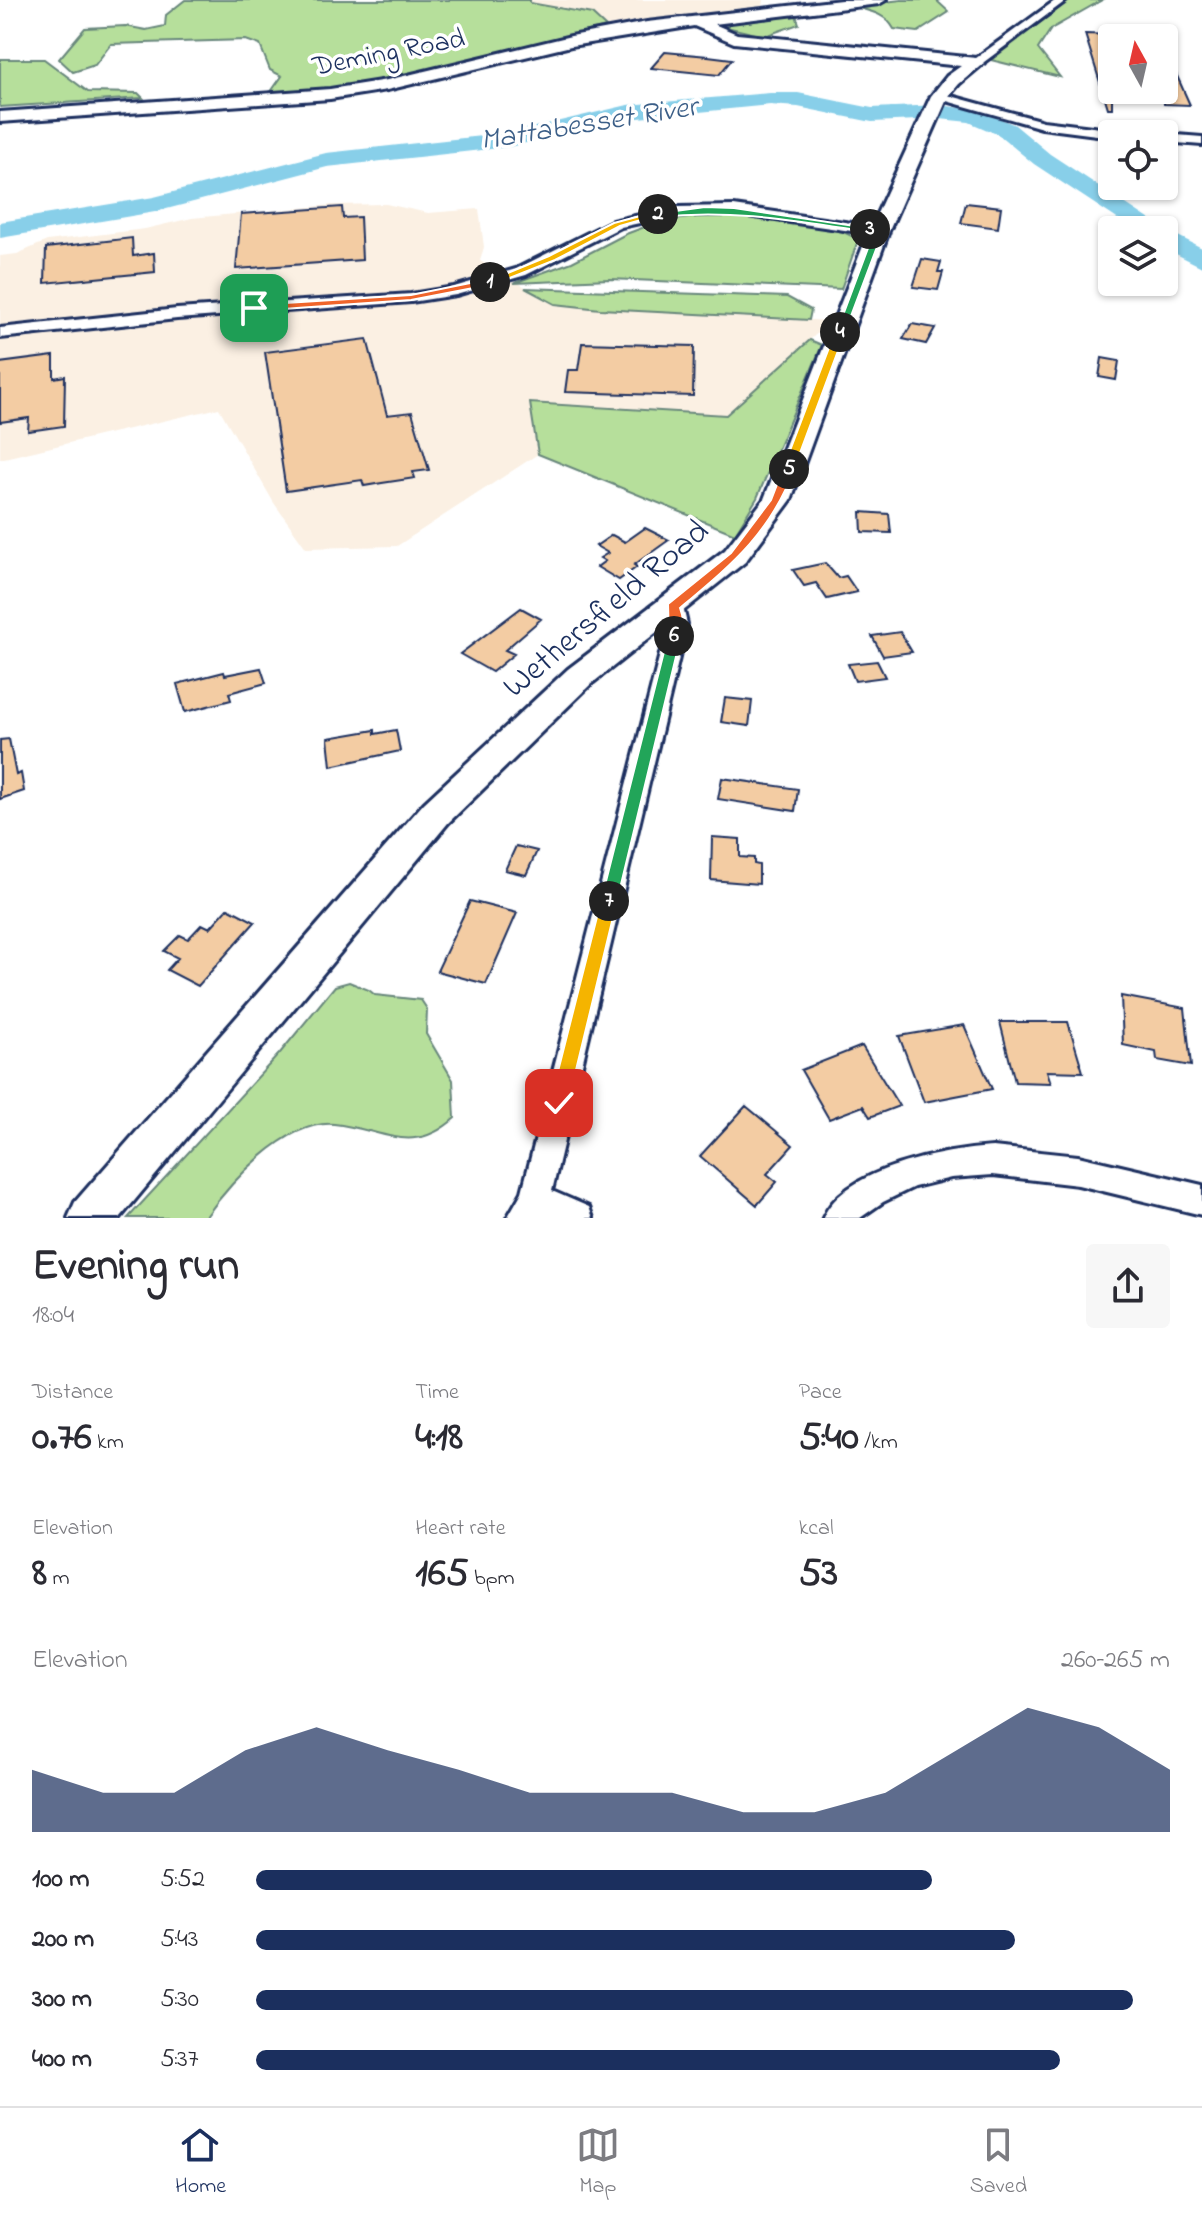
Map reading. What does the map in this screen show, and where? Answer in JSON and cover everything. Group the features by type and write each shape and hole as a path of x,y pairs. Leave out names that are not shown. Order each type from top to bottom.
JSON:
{"street":[{"name":"Deming Road","path":"0,117 330,94 387,85 571,41 694,20 879,0"},
{"name":"Wethersfield Road","path":"91,1218 436,813 579,677 735,556 777,500 879,231 935,107 953,80 1062,0"},
{"path":"694,20 734,38 976,63"},
{"path":"935,107 1098,131"},
{"path":"1178,139 1202,141"},
{"path":"0,333 177,314 411,298 456,291 521,272 617,224 677,211 734,210 879,231"},
{"path":"578,1218 529,1209 674,635 677,617 673,607"},
{"path":"838,1218 846,1208 892,1180 942,1163 999,1160 1064,1168 1202,1200"}],"shaded area":[{"path":"530,0 764,0 763,6 606,27 592,14 529,3"},
{"path":"386,204 428,213 479,209 484,247 480,261 555,304 831,321 726,415 530,403 538,454 397,546 306,548 274,503 219,408 0,459 0,256 17,254 47,241 145,229 192,218 332,205"}],"green space":[{"path":"185,0 530,0 530,3 592,14 606,27 425,72 340,87 270,93 282,76 270,70 260,45 246,40 111,44 95,65 73,72 59,59 85,28 125,26 146,30 165,26 166,15"},
{"path":"901,0 940,0 937,1 949,12 918,32 894,29 881,16 852,6"},
{"path":"1070,0 1102,0 1051,29 1038,49 1060,77 991,60"},
{"path":"796,15 799,24 770,34 773,38 726,27 733,20"},
{"path":"0,59 44,59 88,92 138,93 143,98 0,107"},
{"path":"704,216 806,223 827,227 858,240 841,289 610,279 514,283 572,262 626,234 658,222"},
{"path":"525,288 787,297 811,310 809,320 600,309 555,304"},
{"path":"810,340 822,345 757,498 735,534 538,454 530,403 726,415"},
{"path":"349,982 375,995 421,1000 427,1009 426,1034 453,1080 455,1118 439,1130 411,1138 397,1138 334,1124 316,1125 297,1132 261,1156 205,1218 128,1218 280,1053 335,986"}],"building":[{"path":"1085,34 1098,34 1098,76"},
{"path":"665,52 732,59 719,75 651,68"},
{"path":"1178,78 1190,105 1164,104 1178,104"},
{"path":"966,203 1001,207 998,228 961,223"},
{"path":"342,207 343,218 360,217 362,260 236,269 241,214"},
{"path":"132,238 133,256 154,253 155,272 45,283 46,248"},
{"path":"922,259 941,262 938,272 943,272 938,290 913,287"},
{"path":"912,324 935,328 926,344 903,339"},
{"path":"367,339 387,415 412,412 429,470 413,472 415,478 364,486 362,480 286,491 265,352"},
{"path":"582,343 694,346 693,396 565,392 568,370 578,370"},
{"path":"54,356 54,378 65,376 64,426 28,431 29,418 0,422 0,363"},
{"path":"1102,358 1119,361 1116,380 1099,377"},
{"path":"861,512 889,514 891,533 862,532"},
{"path":"645,528 669,540 619,580 597,567 605,561 600,558 608,553 596,546 612,535 625,542"},
{"path":"825,563 838,578 846,576 857,592 827,599 816,583 804,586 793,570"},
{"path":"521,608 541,619 505,650 514,654 492,672 460,654"},
{"path":"900,632 912,652 883,656 872,636"},
{"path":"877,661 885,677 855,681 848,664"},
{"path":"261,668 266,683 229,693 231,700 185,712 177,684 224,672 225,675"},
{"path":"725,698 752,701 749,726 721,722"},
{"path":"375,730 375,734 396,730 400,751 331,766 328,738"},
{"path":"9,739 16,775 21,773 24,791 0,799 0,740"},
{"path":"722,778 798,789 795,811 718,799"},
{"path":"712,837 740,839 740,857 754,858 754,864 759,865 759,884 711,880"},
{"path":"516,846 537,851 526,875 505,870"},
{"path":"470,901 517,913 486,984 437,971"},
{"path":"228,908 255,922 198,986 167,970 178,958 164,951 180,935 188,939 202,924 210,928"},
{"path":"1121,996 1185,1008 1191,1066 1157,1060 1156,1052 1123,1045"},
{"path":"1000,1022 1068,1022 1083,1072 1047,1071 1051,1083 1015,1082"},
{"path":"964,1025 992,1089 924,1102 899,1036"},
{"path":"862,1046 899,1106 870,1117 863,1106 829,1119 801,1070"},
{"path":"746,1106 793,1145 767,1174 777,1182 757,1205 700,1156"}],"waterway":[{"name":"Mattabesset River","path":"0,230 155,204 326,160 509,140 628,112 770,99 798,100 872,115 940,112 974,116 1007,130 1042,159 1130,216"},
{"name":"Mattabesset River","path":"1178,245 1202,259"}],"route":[{"path":"254,308 411,298 456,291 521,272 617,224 677,211 734,210 879,231 777,500 735,556 673,607 677,624 672,646 559,1103"}]}
